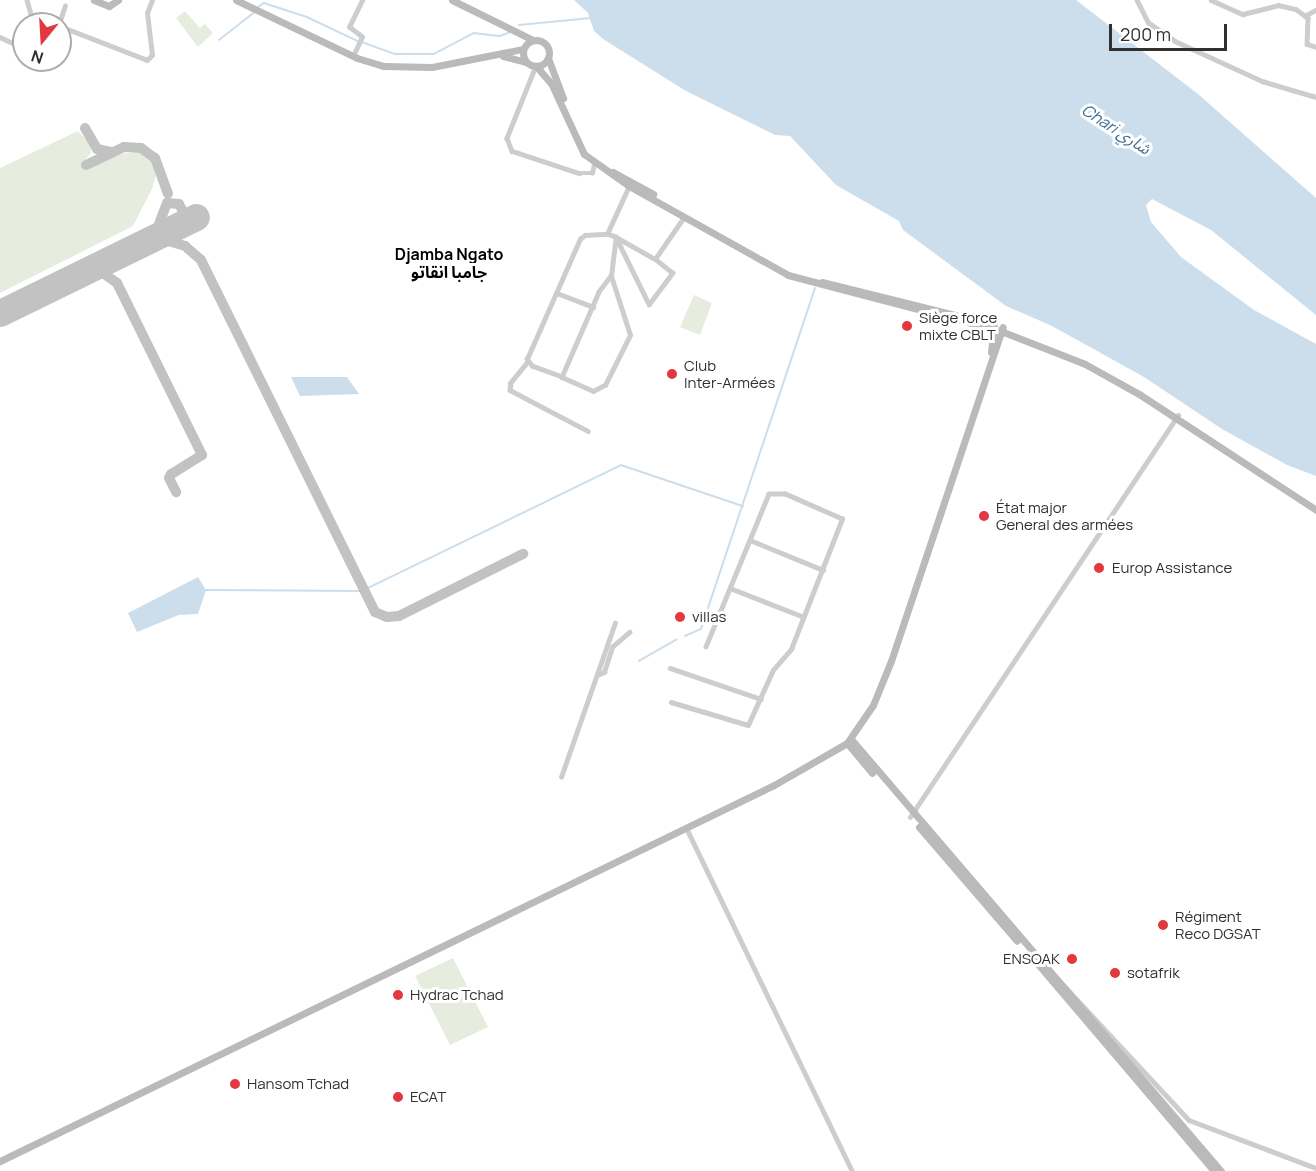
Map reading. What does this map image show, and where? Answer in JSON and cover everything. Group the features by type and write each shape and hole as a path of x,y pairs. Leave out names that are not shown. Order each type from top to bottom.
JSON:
{"main road":[{"path":"94,0 109,6 118,0"},
{"path":"236,0 353,56 384,66 417,68 491,56 524,48 533,40"},
{"path":"452,0 533,40 546,44 548,58 579,136 591,155 681,214 788,275 983,327 993,327"},
{"path":"520,33 526,62"},
{"path":"491,56 536,66 551,83 580,149 594,164 629,186 789,271 1047,342 1105,369 1316,505"},
{"path":"536,66 548,58"},
{"path":"983,327 994,345"},
{"path":"993,327 994,345"},
{"path":"0,1161 816,764 850,743 873,705 891,661 994,345 1002,329"},
{"path":"1002,329 1094,368 1177,416 1316,510"},
{"path":"994,345 1014,335"},
{"path":"850,743 1221,1171"},
{"path":"1042,965 1214,1171"}],"street":[{"path":"72,30 145,60 152,55 147,13 152,0"},
{"path":"353,56 360,42 349,27 363,0"},
{"path":"1137,0 1148,22 1175,41 1262,81 1316,98"},
{"path":"1210,0 1240,14 1278,5 1306,15 1316,10"},
{"path":"63,12 65,6"},
{"path":"1306,15 1307,44 1316,47"},
{"path":"536,66 507,138 512,151 579,173 592,173 594,164"},
{"path":"607,234 629,186"},
{"path":"655,259 681,214"},
{"path":"588,431 510,390 510,383 527,363 581,237 607,234 616,237 655,259 672,273 648,303 616,237"},
{"path":"562,377 593,307 611,276 616,237"},
{"path":"527,363 598,392 628,342 629,328 611,276"},
{"path":"556,293 593,307"},
{"path":"912,815 1177,416"},
{"path":"671,702 744,726 761,699 773,670 791,649 842,519 785,494 769,494 706,647"},
{"path":"750,540 823,570"},
{"path":"730,588 804,617"},
{"path":"561,777 615,623"},
{"path":"597,675 604,672 612,647 629,632"},
{"path":"670,668 761,699"},
{"path":"686,827 852,1171"},
{"path":"1042,965 1050,966 1189,1120 1314,1167 1316,1160"}],"shaded area":[{"path":"185,11 200,28 205,24 213,33 198,47 176,18"},
{"path":"78,131 91,145 91,153 84,161 87,169 117,154 143,152 153,161 156,174 152,189 133,226 0,293 0,168"},
{"path":"694,295 712,303 700,335 680,327"},
{"path":"453,958 488,1027 450,1045 415,976"}],"water":[{"name":"Chari شاري","path":"574,0 1076,0 1198,94 1316,198 1316,315 1211,230 1152,199 1146,205 1151,222 1181,257 1254,310 1316,344 1316,476 1287,465 1222,429 1144,377 1052,326 1006,306 903,230 899,221 836,185 790,136 775,135 686,91 603,39 594,31 588,13"},
{"path":"291,377 347,377 359,394 300,396"},
{"path":"198,577 206,590 198,614 179,615 137,632 128,613"}],"waterway":[{"path":"258,7 264,3 307,17 358,41"},
{"path":"219,40 255,12"},
{"path":"519,25 591,18"},
{"path":"362,42 395,54 434,54 474,33 500,36 511,32"},
{"path":"685,636 701,629 815,289"},
{"path":"206,590 362,591 621,465 743,506"},
{"path":"639,661 676,640"}],"taxiway":[{"path":"85,128 97,149 111,152"},
{"path":"86,165 124,147 141,148 155,158 168,194"},
{"path":"160,234 171,237 185,229 188,221 179,204 167,203 156,232 139,245 168,241 185,246 201,260 375,612 387,617 399,616 523,554"},
{"path":"78,274 100,271 117,283 202,455 171,474 169,478 176,492"}],"runway":[{"path":"0,313 196,217"}],"place":[{"name":"Siège force mixte CBLT","path":"907,326"},
{"name":"Club Inter-Armées","path":"672,374"},
{"name":"État major General des armées","path":"984,516"},
{"name":"Europ Assistance","path":"1099,568"},
{"name":"villas","path":"680,617"},
{"name":"Régiment Reco DGSAT","path":"1163,925"},
{"name":"ENSOAK","path":"1072,959"},
{"name":"sotafrik","path":"1115,973"},
{"name":"Hydrac Tchad","path":"398,995"},
{"name":"Hansom Tchad","path":"235,1084"},
{"name":"ECAT","path":"398,1097"}],"district":[{"name":"Djamba Ngato جامبا انقاتو","path":"449,263"}]}
